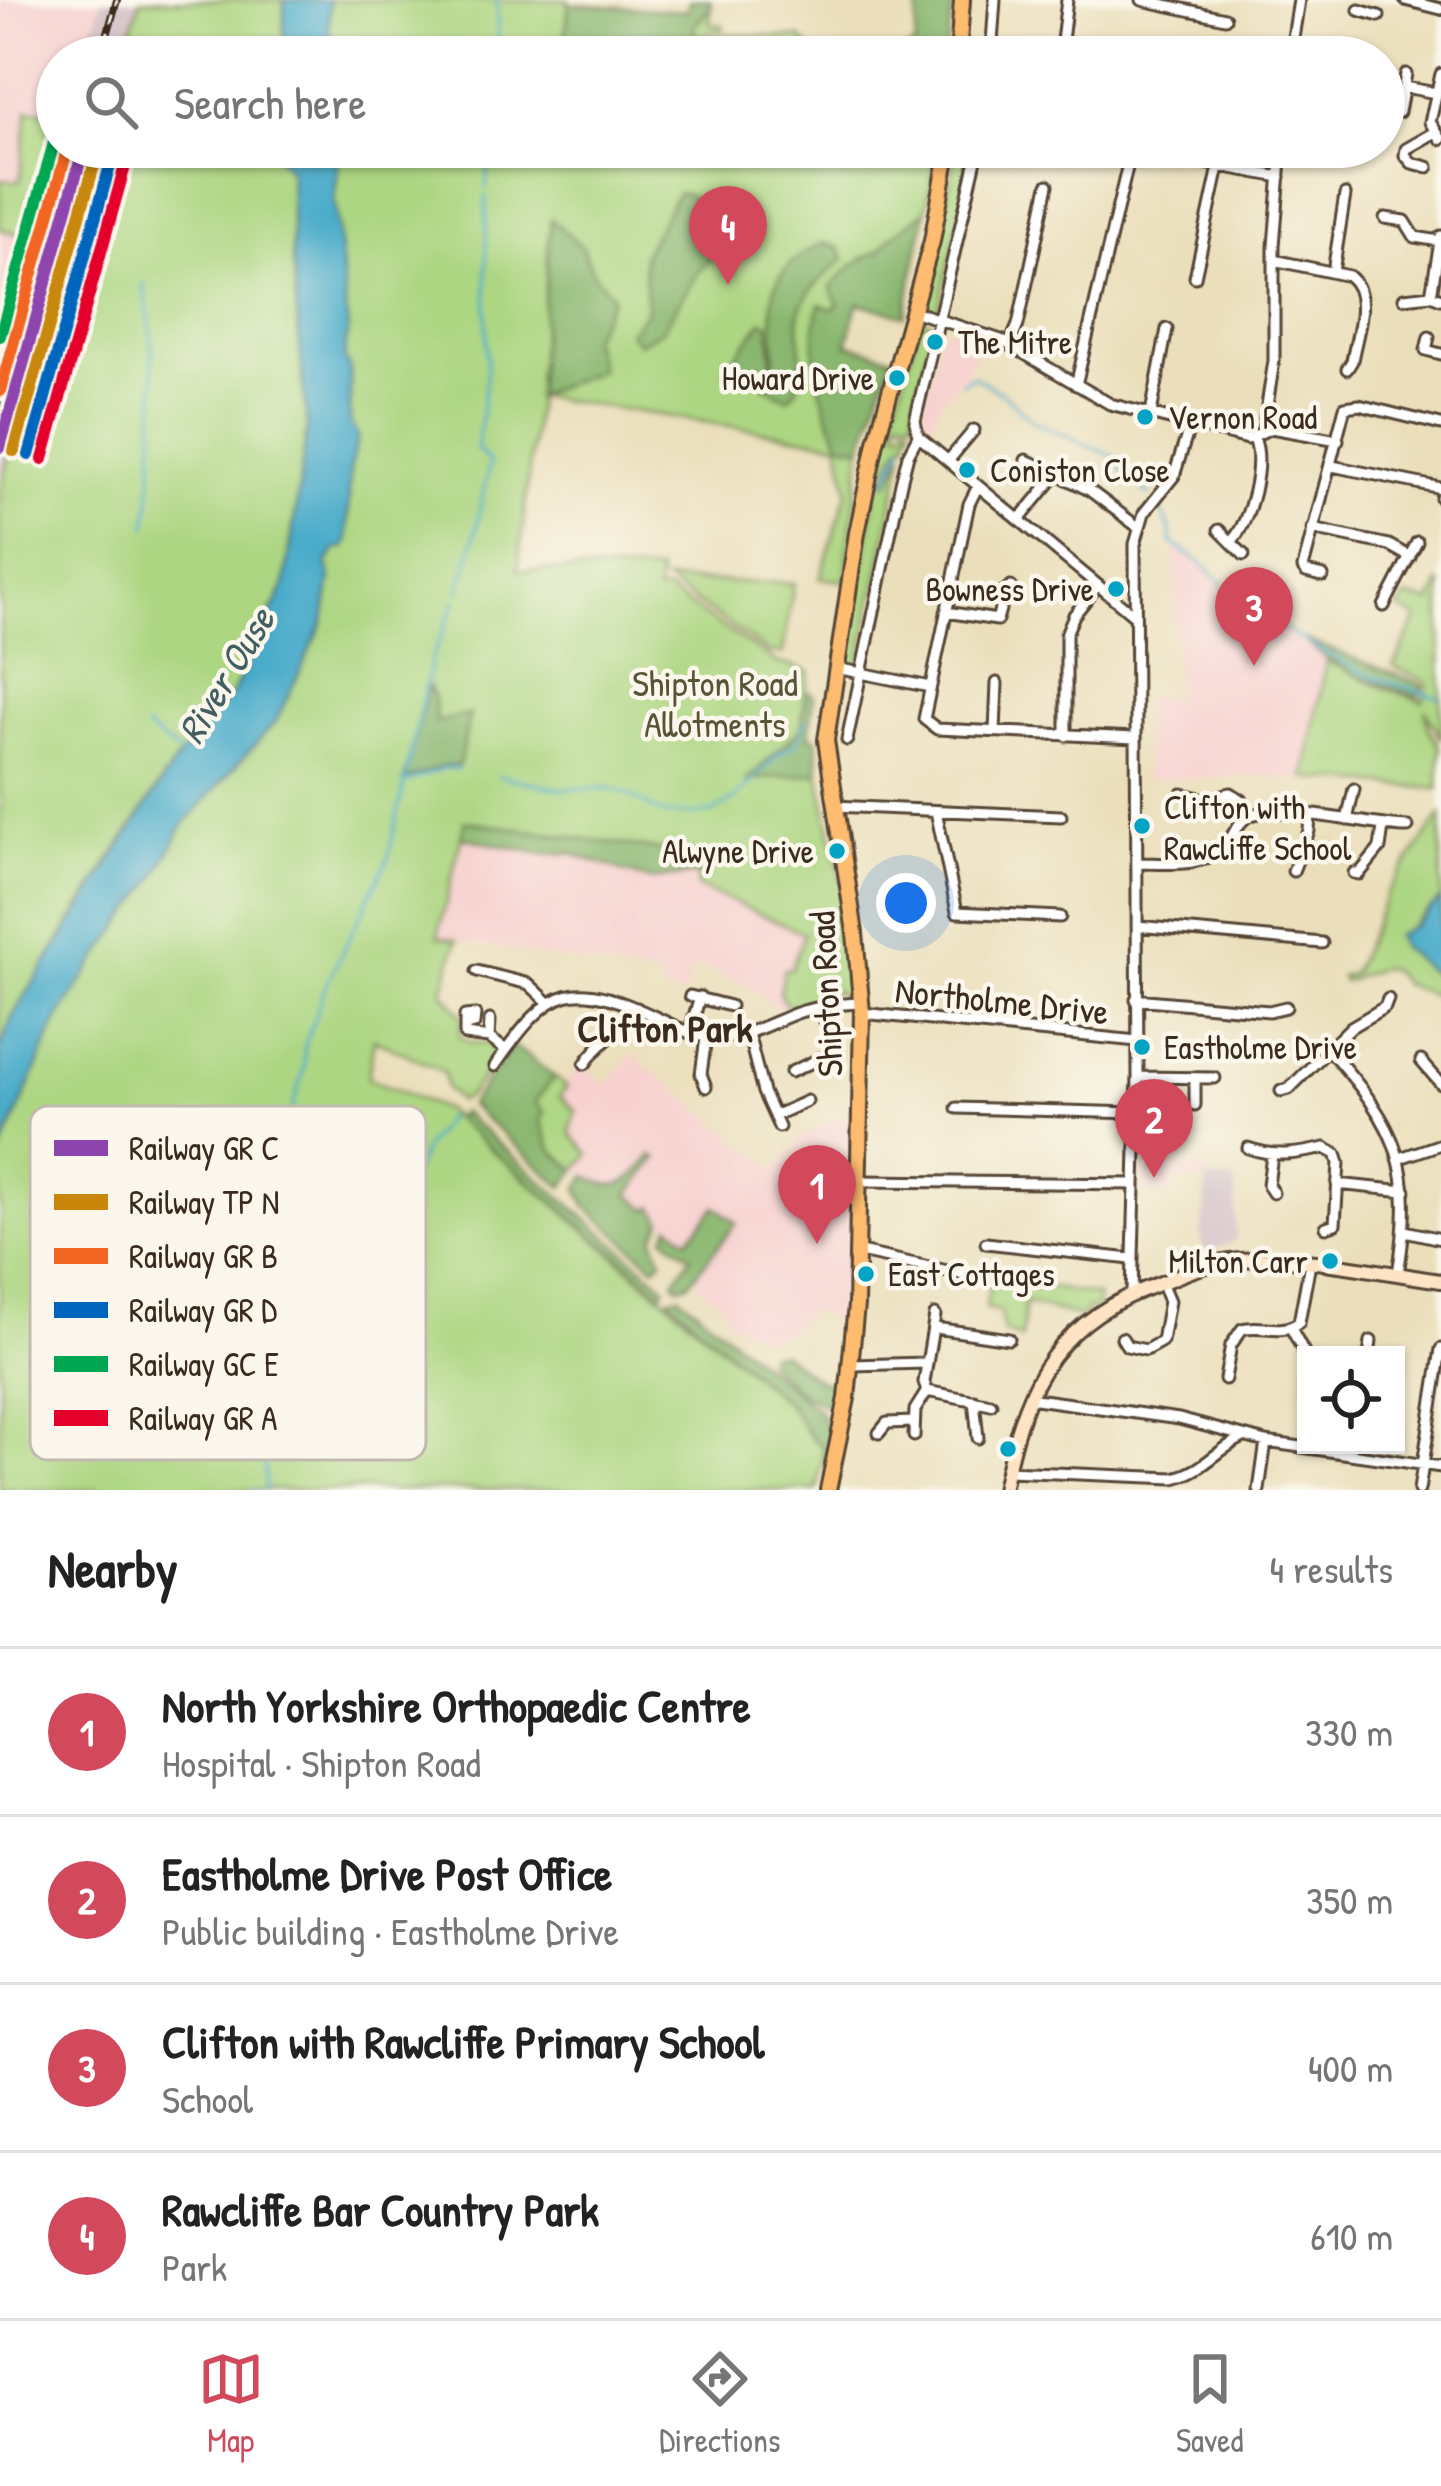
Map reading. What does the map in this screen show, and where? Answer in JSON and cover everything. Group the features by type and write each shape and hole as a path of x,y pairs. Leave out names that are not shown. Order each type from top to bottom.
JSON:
{"main road":[{"path":"959,36 962,0"},
{"name":"Shipton Road","path":"828,1490 852,1365 860,1252 861,1008 853,914 826,740 876,442 939,212 946,168"}],"street":[{"path":"992,36 995,0"},
{"path":"1063,36 1067,0"},
{"path":"1142,0 1225,18"},
{"path":"1293,36 1299,0"},
{"path":"1369,13 1372,0"},
{"path":"1405,0 1441,9"},
{"path":"1405,80 1406,74"},
{"path":"1428,167 1412,164 1405,155 1406,149 1437,136 1430,122 1441,74"},
{"path":"1405,87 1436,93"},
{"path":"974,168 915,421 918,436 1135,616"},
{"path":"1076,385 1126,168"},
{"path":"1195,278 1219,168"},
{"path":"1225,168 1280,177"},
{"path":"1232,542 1247,519 1274,362 1281,168"},
{"path":"1010,344 1048,185"},
{"path":"1333,272 1345,194"},
{"path":"1385,218 1405,221 1415,237 1440,239 1436,297 1404,298"},
{"path":"1274,260 1354,279 1362,295 1347,369"},
{"path":"913,310 1010,344 1110,404 1243,439 1275,428 1337,440"},
{"path":"1151,413 1167,328"},
{"path":"1429,337 1426,350 1441,354"},
{"path":"1323,576 1303,570 1333,466 1342,412 1353,404 1441,424"},
{"path":"1132,1294 1138,1077 1134,592 1138,527 1174,476 1191,422"},
{"path":"948,461 974,430"},
{"path":"847,740 901,483 918,436"},
{"path":"1026,460 1090,490 1138,527"},
{"path":"1333,466 1441,494"},
{"path":"1019,520 1057,474"},
{"path":"978,486 969,504 924,719 937,728 1136,738"},
{"path":"1312,529 1394,546 1410,557"},
{"path":"1219,530 1244,555"},
{"path":"1390,602 1418,542"},
{"path":"1066,736 1066,634 1074,615 1098,585"},
{"path":"946,612 997,620 1005,588"},
{"path":"1108,593 1134,592"},
{"path":"836,668 930,687"},
{"path":"995,732 998,683"},
{"path":"1347,820 1354,789"},
{"path":"1186,793 1206,799 1237,796 1249,816"},
{"path":"834,806 1060,816"},
{"path":"936,811 957,912 1060,917"},
{"path":"1137,862 1191,862 1211,857 1249,816 1310,814 1408,827"},
{"path":"1292,865 1307,838 1310,814"},
{"path":"1358,875 1380,848 1383,827"},
{"path":"1137,926 1322,944"},
{"path":"477,971 529,984 548,1002"},
{"path":"495,1066 548,1002 583,992 637,1008 706,1038 701,1074 706,1087"},
{"path":"688,1033 695,997 730,1006"},
{"path":"1136,999 1269,1011 1286,1007"},
{"path":"1281,1091 1388,999"},
{"path":"460,1002 468,1039 491,1040 506,1050"},
{"path":"791,1072 834,1052 821,1006"},
{"name":"Northolme Drive","path":"706,1038 748,1034 821,1006 1137,1041"},
{"path":"581,1047 588,1059 637,1008"},
{"path":"490,1020 491,1040"},
{"path":"748,1034 763,1092 779,1127"},
{"path":"1330,1051 1373,1102 1400,1158 1405,1231 1398,1274"},
{"path":"1421,1061 1439,1076"},
{"path":"1138,1077 1215,1078"},
{"path":"1195,1078 1195,1105"},
{"path":"774,1116 807,1101"},
{"path":"957,1108 1135,1113"},
{"path":"1400,1158 1441,1144"},
{"path":"1248,1148 1271,1155 1331,1150 1340,1163 1334,1226"},
{"path":"1271,1155 1268,1185 1273,1192"},
{"path":"860,1180 1135,1184"},
{"path":"1337,1184 1405,1191"},
{"path":"1405,1231 1441,1239"},
{"path":"986,1243 1131,1259"},
{"path":"860,1252 980,1278"},
{"path":"1003,1490 1028,1398 1059,1345 1132,1294 1234,1260 1310,1263 1441,1281"},
{"path":"1292,1328 1304,1312 1310,1263"},
{"path":"1122,1338 1127,1346 1145,1350 1162,1341 1169,1301 1162,1282"},
{"path":"914,1436 917,1404 927,1391 926,1363 935,1315"},
{"path":"996,1336 998,1323"},
{"path":"934,1328 1009,1339"},
{"path":"1292,1328 1301,1346"},
{"path":"1228,1375 1231,1346 1242,1329 1292,1328"},
{"path":"1370,1346 1371,1341"},
{"path":"1419,1490 1436,1412 1441,1348"},
{"path":"852,1365 926,1363"},
{"path":"927,1391 991,1404"},
{"path":"1028,1398 1179,1419 1242,1438 1441,1467"},
{"path":"974,1400 975,1432"},
{"path":"880,1433 885,1424 914,1422"},
{"path":"1219,1431 1223,1448"},
{"path":"1007,1471 1174,1478 1200,1469 1242,1438"},
{"path":"1259,1490 1266,1442"}],"shaded area":[{"path":"0,0 102,0 91,36 36,36 36,111 27,110 19,182 0,180"},
{"path":"102,0 140,0 130,36 91,36"},
{"path":"51,168 93,168 0,487 0,354"},
{"path":"0,229 32,238 0,354"},
{"path":"949,328 984,338 969,370 940,403 928,429 920,425 941,333"},
{"path":"1175,545 1203,564 1246,606 1303,639 1326,661 1423,701 1429,728 1440,747 1439,789 1257,776 1146,780 1144,698 1176,698"},
{"path":"461,837 543,854 570,853 649,880 699,874 697,887 804,933 791,970 785,969 780,997 786,1005 779,1010 752,988 704,968 695,967 691,972 685,996 662,991 660,977 438,937"},
{"path":"632,1054 776,1170 804,1135 851,1112 850,1331 814,1310 783,1334 763,1338 728,1320 723,1306 698,1284 692,1256 670,1225 629,1194 576,1170 589,1154 570,1133 559,1096 564,1085 582,1064 605,1085"},
{"path":"1142,1156 1173,1157 1173,1168 1208,1170 1207,1181 1174,1179 1173,1192 1141,1192"},
{"path":"1207,1179 1235,1181 1236,1240 1204,1255 1201,1239"}],"green space":[{"path":"140,0 284,0 284,36 130,36"},
{"path":"329,0 570,0 570,4 698,22 711,7 710,24 724,29 694,36 330,36"},
{"path":"689,0 711,0 711,7 694,25 694,36 565,36 569,4 687,11"},
{"path":"919,0 954,0 948,36 916,36"},
{"path":"28,110 36,111 36,168 51,168 32,238 0,229 0,180 20,181"},
{"path":"93,168 288,168 307,429 285,585 233,693 172,766 107,865 12,1017 0,1050 0,487"},
{"path":"934,168 905,315 858,303 846,343 892,357 862,445 845,581 820,578 848,490 839,443 537,396 518,570 659,572 657,592 667,591 776,662 809,671 801,729 749,779 819,773 847,909 852,991 846,998 833,990 798,1005 786,1005 779,993 784,969 791,969 804,933 697,887 699,856 465,821 438,936 457,940 443,992 462,1015 460,1036 468,1042 491,1044 497,1059 468,1096 458,1101 446,1088 444,1072 374,1039 368,1078 444,1109 790,1406 824,1448 817,1490 0,1490 0,1155 56,1023 91,967 154,880 184,824 276,721 327,564 347,542 350,467 358,436 350,423 350,370 344,357 348,330 334,196 338,171"},
{"path":"953,168 971,168 939,308 931,311 923,303"},
{"path":"677,193 708,206 735,229 698,273 662,330 639,343 629,333 647,310 643,255"},
{"path":"926,210 905,315 858,303 847,344 892,357 862,447 841,443 827,411 815,356 820,304 832,309 838,305 831,287"},
{"path":"551,219 582,247 593,273 613,296 591,338 600,370 536,396"},
{"path":"823,243 839,248 844,259 814,287 801,308 800,381 787,398 768,388 774,366 774,291 797,259"},
{"path":"921,319 933,323 912,419 899,417 897,428 911,425 906,443 901,444 883,478 887,483 891,479 904,451 860,662 853,666 846,662 882,455"},
{"path":"762,321 769,324 772,348 765,386 747,372 725,371"},
{"name":"Shipton Road Allotments","path":"665,581 794,583 783,654 770,653"},
{"path":"1441,582 1441,739 1425,709 1429,729 1440,747 1439,789 1305,778 1326,661 1423,701 1428,682 1394,667 1417,618 1398,608 1407,597 1431,602"},
{"path":"1303,639 1423,685 1419,696 1343,668"},
{"path":"428,686 436,722 470,714 459,765 404,780"},
{"path":"806,691 814,694 809,736 817,738 819,773 747,780 801,729"},
{"path":"1441,815 1441,899 1404,932 1401,948 1441,980 1441,998 1404,984 1389,969 1343,982 1341,977 1352,973 1389,890"},
{"path":"465,821 699,856 699,874 649,880 570,853 543,854 461,837"},
{"path":"514,1046 554,1077 535,1102 545,1113 540,1120 552,1150 576,1170 563,1187 469,1105"},
{"path":"554,1077 567,1087 560,1096 576,1111 570,1133 589,1154 576,1170 552,1150 534,1102"},
{"path":"461,1112 665,1286 662,1293 455,1119"},
{"path":"652,1156 657,1159 629,1194 649,1210 653,1206 663,1220 654,1237 662,1260 655,1267 587,1207 578,1189 587,1176 608,1184 624,1182"},
{"path":"716,1206 736,1223 689,1283 679,1286 674,1281 691,1256 665,1237 670,1225 688,1240"},
{"path":"990,1277 1098,1296 1097,1309 1086,1310 1084,1318 1025,1303 1021,1339 1004,1332 1000,1311 986,1309"},
{"path":"679,1295 819,1411 832,1438 829,1456 822,1460 824,1448 790,1406 668,1298"},
{"path":"781,1352 817,1380 841,1386 840,1394 825,1404 800,1393 767,1361 769,1354"}],"water":[{"path":"284,0 329,0 330,36 284,36"},
{"path":"287,168 338,171 334,196 348,330 344,357 350,370 350,423 358,436 350,467 347,542 327,564 331,578 324,621 276,721 184,824 154,880 56,1023 0,1155 0,1050 12,1017 172,766 233,693 285,585 307,429"},
{"path":"1441,899 1441,980 1401,947 1396,935 1415,925"}],"waterway":[{"path":"497,0 498,36"},
{"path":"486,188 488,168"},
{"path":"459,591 490,463 477,449 487,369 486,196"},
{"path":"143,282 155,404 147,527"},
{"path":"962,382 973,376 1004,394 1033,421 1115,457 1126,476 1149,495"},
{"path":"887,480 904,445"},
{"path":"1158,504 1172,543 1203,564 1246,607 1341,662 1438,697"},
{"path":"293,1106 304,1070 304,1048 325,987 388,859 431,661 456,600"},
{"path":"499,776 561,789 608,788 664,815 712,813 735,799 777,755 797,742 807,720"},
{"name":"River Ouse","path":"146,728 182,756"},
{"path":"407,782 445,768 458,769"},
{"path":"426,1146 448,1116"},
{"path":"264,1460 266,1490"}],"railway":[{"path":"107,36 117,0"},
{"path":"0,415 70,168"}],"transit line":[{"path":"0,336 47,168"},
{"path":"0,391 62,168"},
{"path":"0,447 78,168"},
{"path":"14,451 93,168"},
{"path":"29,455 109,168"},
{"path":"43,459 124,168"}],"place":[{"name":"Rawcliffe Bar Country Park","path":"728,285"},
{"name":"The Mitre","path":"935,342"},
{"name":"Howard Drive","path":"897,378"},
{"name":"Vernon Road","path":"1145,417"},
{"name":"Coniston Close","path":"967,470"},
{"name":"Bowness Drive","path":"1116,589"},
{"name":"Clifton with Rawcliffe Primary School","path":"1254,666"},
{"name":"Clifton with Rawcliffe School","path":"1142,826"},
{"name":"Alwyne Drive","path":"837,851"},
{"name":"Eastholme Drive","path":"1142,1047"},
{"name":"Eastholme Drive Post Office","path":"1154,1178"},
{"name":"North Yorkshire Orthopaedic Centre","path":"817,1244"},
{"name":"Milton Carr","path":"1330,1261"},
{"name":"East Cottages","path":"866,1274"}],"district":[{"name":"Clifton Park","path":"665,1027"}]}
